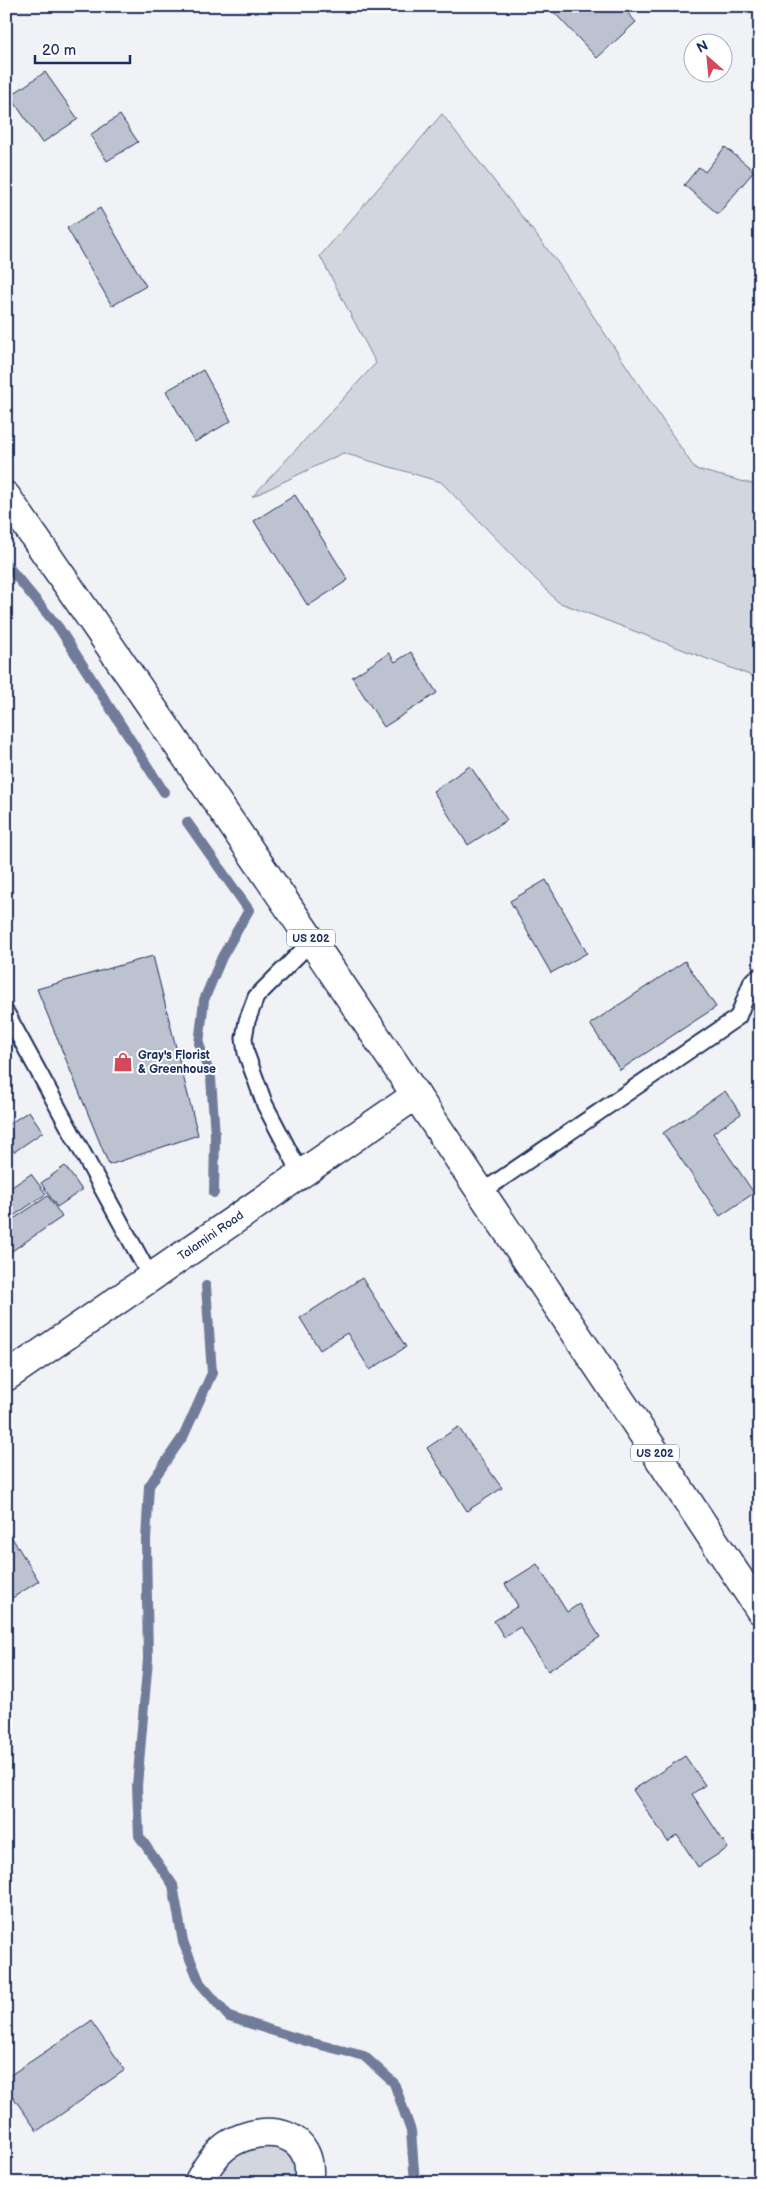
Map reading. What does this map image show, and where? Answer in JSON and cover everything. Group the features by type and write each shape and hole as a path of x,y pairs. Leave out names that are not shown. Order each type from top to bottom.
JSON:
{"main road":[{"name":"US 202","path":"6,496 205,782 482,1192 760,1610"},
{"name":"Talamini Road","path":"6,1377 416,1095"},
{"path":"198,2183 206,2168 228,2144 252,2134 267,2131 277,2132 289,2137 299,2145 305,2153 309,2165 308,2183"}],"lane":[{"path":"301,1174 265,1105 246,1053 244,1038 247,1021 256,997 312,941"},
{"path":"482,1192 738,1016 752,981 760,976"},
{"path":"7,1014 151,1278"}],"shaded area":[{"path":"442,114 558,263 695,469 760,486 760,679 558,602 441,482 343,453 252,497 376,363 320,256"},
{"path":"269,2145 291,2158 294,2168 294,2183 212,2183 223,2164 248,2147"}],"building":[{"path":"548,6 621,6 636,22 597,58"},
{"path":"45,72 78,119 42,143 10,96"},
{"path":"120,115 138,142 107,161 90,135"},
{"path":"725,147 754,171 718,214 684,185 699,167 705,172"},
{"path":"100,208 146,286 112,306 67,228"},
{"path":"203,370 231,421 195,442 166,391"},
{"path":"295,495 348,580 308,606 254,521"},
{"path":"411,652 437,693 384,727 352,677 389,653 395,662"},
{"path":"470,766 507,820 468,845 433,791"},
{"path":"546,880 587,953 551,973 510,901"},
{"name":"Gray's Florist & Greenhouse","path":"153,956 198,1135 109,1165 37,989"},
{"path":"685,961 716,1007 620,1070 590,1024"},
{"path":"725,1091 741,1114 713,1133 754,1193 720,1216 663,1133"},
{"path":"29,1111 43,1132 14,1152 6,1141 6,1126"},
{"path":"65,1166 82,1190 57,1207 41,1183"},
{"path":"31,1174 46,1194 6,1221 6,1191"},
{"path":"48,1196 62,1217 6,1255 6,1224"},
{"path":"362,1278 406,1347 370,1370 347,1333 320,1350 300,1318"},
{"path":"458,1427 502,1488 467,1511 427,1448"},
{"path":"9,1533 39,1581 6,1602 6,1534"},
{"path":"537,1564 567,1612 579,1604 600,1637 548,1671 520,1627 504,1637 494,1621 518,1606 505,1584"},
{"path":"685,1756 705,1785 692,1794 728,1848 698,1867 677,1835 668,1842 633,1790"},
{"path":"91,2021 125,2070 37,2131 6,2087 6,2078"}],"waterway":[{"path":"6,564 59,628 164,792"},
{"path":"187,822 249,910 222,957 204,1000 199,1044 211,1078 215,1135 214,1193"},
{"path":"206,1286 212,1373 184,1435 149,1486 146,1540 148,1659 137,1786 139,1836 173,1885 183,1942 200,1983 229,2017 309,2042 364,2056 394,2083 411,2131 415,2183"}],"place":[{"name":"Gray's Florist & Greenhouse","path":"123,1062"}]}
